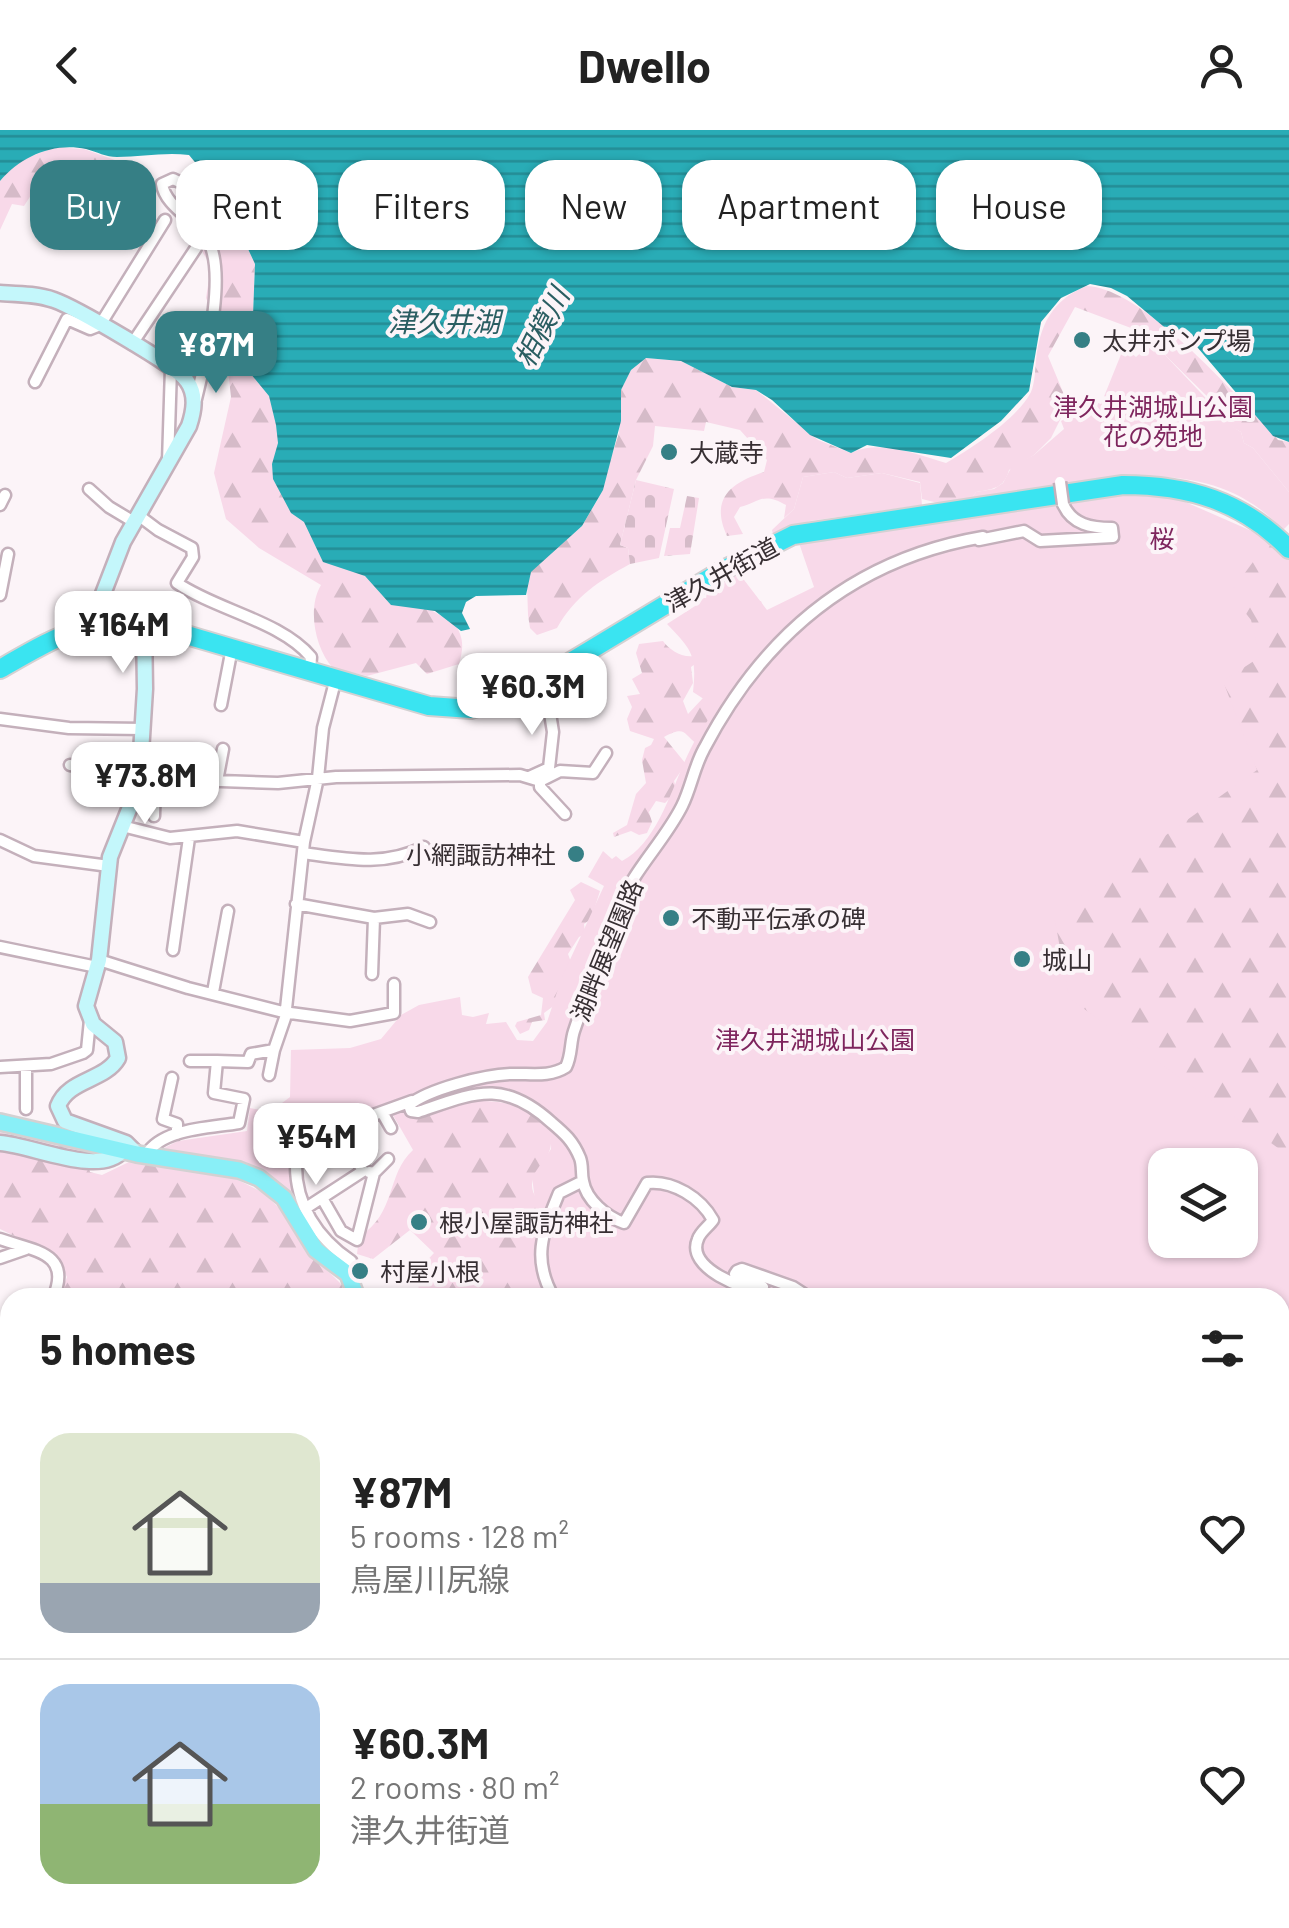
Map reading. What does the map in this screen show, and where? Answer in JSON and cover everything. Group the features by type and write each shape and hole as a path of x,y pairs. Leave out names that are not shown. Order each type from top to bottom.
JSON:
{"highway":[{"name":"津久井街道","path":"0,669 57,637 91,624 144,624 440,708 483,707 521,693 735,563 793,535 1123,486 1174,487 1210,496 1255,519 1289,549"}],"main road":[{"path":"0,1122 135,1153 232,1168 260,1178 289,1204 316,1250 348,1274 353,1288"}],"street":[{"path":"176,180 162,184 176,206"},
{"path":"35,382 67,319 90,329 100,325 165,220"},
{"path":"132,344 195,250"},
{"path":"91,624 119,550 187,430 194,410 212,311 216,259 212,250"},
{"path":"0,292 54,300 132,344 189,384 194,410"},
{"path":"168,463 171,368"},
{"name":"湖畔展望園路","path":"410,1102 497,1075 550,1074 566,1067 572,1036 619,905 635,874 682,806 714,731 772,647 848,585 918,551 1024,532 1040,542 1110,540 1112,528 1072,518 1063,504 1060,479"},
{"path":"88,489 109,507 192,548 193,557 177,583 303,647 311,657 310,671"},
{"path":"0,595 8,554"},
{"path":"0,1067 50,1064 86,1050 90,1020 87,1004 98,963 108,866 138,776 144,730 144,624"},
{"path":"221,706 232,648"},
{"path":"270,1075 285,1018 304,847 336,678"},
{"path":"534,779 550,768 550,707"},
{"path":"0,719 70,728 144,730"},
{"path":"217,781 223,748"},
{"path":"70,765 156,779 278,783 318,778 512,774 534,779 560,771 593,773 606,753"},
{"path":"154,816 156,779"},
{"path":"534,779 564,814"},
{"path":"122,826 151,836 190,838 237,831 376,860 402,858 424,847"},
{"path":"174,950 190,838"},
{"path":"0,840 34,856 108,866"},
{"path":"296,904 374,918 408,914 430,922"},
{"path":"214,992 228,911"},
{"path":"372,974 374,918"},
{"path":"0,947 98,963 283,1012 350,1021 394,1014 394,984"},
{"path":"90,1020 114,1041 118,1058 111,1068 61,1097 60,1114 68,1122 128,1144 135,1153"},
{"path":"190,1061 248,1062 251,1054 274,1050"},
{"path":"0,1143 97,1162 135,1153 177,1134 239,1124 244,1099 214,1093 216,1061"},
{"path":"26,1066 26,1109"},
{"path":"172,1078 164,1119 177,1124 177,1134"},
{"path":"348,1274 351,1261 326,1242 296,1188 296,1162 376,1114 410,1102 411,1111 418,1112 472,1093 498,1092 515,1096 541,1112 572,1140 583,1166 583,1181 594,1202 624,1223 648,1183 686,1189 712,1216 711,1224 696,1240 696,1254 727,1282 752,1288"},
{"path":"386,1112 391,1128"},
{"path":"199,1130 203,1113"},
{"path":"322,1198 341,1231 357,1240 369,1172 342,1135"},
{"path":"306,1208 388,1160"},
{"path":"549,1288 540,1244 560,1193 583,1181"},
{"path":"0,1240 49,1256 58,1266 57,1288"},
{"path":"0,1258 26,1248"},
{"path":"765,1288 735,1274 742,1268 792,1288"}],"green space":[{"path":"54,147 84,149 115,160 30,160 30,197 24,206 12,204 0,230 0,181 23,160"},
{"path":"202,250 249,250 255,264 253,315 245,333 247,356 271,396 280,443 306,522 367,576 453,622 462,642 459,664 427,674 416,663 367,676 333,668 315,628 314,605 321,585 259,548 226,519 214,473 231,397 225,343 206,298 211,266"},
{"path":"1086,286 1105,290 1149,314 1247,402 1278,440 1289,442 1289,492 1253,448 1244,443 1229,416 1219,411 1164,354 1154,352 1131,328 1075,307 1048,356 1068,404 1051,438 1034,455 1009,470 997,487 976,492 972,498 938,503 922,499 920,482 882,473 847,478 834,472 803,477 794,509 784,518 786,505 761,499 740,507 734,517 743,534 727,536 721,512 726,494 741,481 764,472 767,460 740,430 706,422 704,431 655,426 653,446 636,480 620,545 628,548 630,564 589,590 557,628 537,635 530,628 527,584 531,571 582,526 598,499 619,433 621,390 631,370 646,358 681,361 732,387 756,390 818,440 851,453 886,448 946,463 993,432 1024,402 1031,392 1038,347 1050,315 1064,299"},
{"name":"津久井湖城山公園 花の苑地","path":"1148,346 1164,354 1219,412 1232,419 1244,443 1253,448 1289,492 1289,524 1283,530 1250,503 1214,486 1175,478 1093,480 972,498 976,492 1003,483 1012,466 1034,455 1064,429 1061,421 1090,400 1101,404 1124,347 1136,357"},
{"path":"834,472 847,478 882,473 920,483 922,505 810,521 773,534 772,530 794,509 803,477"},
{"path":"636,480 674,489 659,558 630,564 628,548 620,545"},
{"name":"津久井湖城山公園","path":"1124,493 1174,497 1270,539 1230,593 1251,620 1260,657 1223,681 1257,770 1054,915 1069,998 1278,1148 1278,1171 1289,1179 1289,1288 515,1288 526,1265 526,1242 536,1208 532,1177 551,1149 546,1126 529,1111 513,1104 480,1100 463,1103 400,1127 389,1108 293,1161 291,1180 295,1197 281,1185 248,1169 156,1152 178,1141 247,1131 250,1108 270,1112 290,1097 291,1050 350,1048 381,1039 401,1015 419,1005 460,997 462,1015 489,1013 486,1024 506,1022 517,1040 533,1041 547,1022 562,977 604,886 588,877 603,851 622,861 646,840 691,748 716,707 693,692 691,654 667,624 706,599 707,590 738,572 767,610 814,587 798,540"},
{"path":"687,496 699,498 690,554 664,556 670,528 680,528"},
{"path":"1198,526 1266,536 1289,560 1289,1288 419,1288 420,1273 434,1253 410,1230 373,1259 357,1254 359,1237 380,1217 399,1170 413,1150 389,1108 472,1101 514,1105 531,1112 545,1123 551,1141 532,1186 537,1199"},
{"path":"700,601 761,601 765,612 691,667 693,683 683,701 688,714 746,652 697,744 680,731 664,737 686,764 674,781 677,791 665,803 656,801 649,812 652,822 647,833 631,831 614,837 613,833 627,825 636,794 646,783 642,760 645,748 654,739 630,731 627,719 632,707 627,696 640,694 632,679 642,673 636,653 639,644 663,641 678,653 697,655"},
{"path":"581,882 600,891 591,919 584,924 585,934 568,954 572,965 559,1002 544,1013 545,1020 532,1022 529,1030 520,1034 517,1022 541,1015 543,998 532,993 528,977 575,900 570,890"},
{"path":"0,1112 49,1126 84,1149 90,1172 102,1175 131,1161 228,1175 264,1193 296,1225 326,1269 343,1286 63,1288 67,1277 57,1257 0,1229"}],"water":[{"name":"津久井湖","path":"0,130 1289,130 1289,442 1273,436 1192,341 1169,331 1127,296 1090,284 1061,298 1041,322 1029,391 1001,421 951,458 867,445 851,453 810,435 756,390 732,387 681,361 646,358 631,370 621,390 621,421 603,490 582,526 531,572 526,595 476,596 466,602 462,613 470,629 461,631 435,611 391,605 365,576 323,562 304,522 291,513 273,479 276,425 269,396 250,373 245,333 253,315 255,264 249,250 318,250 318,160 193,160 189,155 171,154 113,157 74,147 50,149 28,158 0,181"}],"place":[{"name":"太井ポンプ場","path":"1082,340"},
{"name":"大蔵寺","path":"669,452"},
{"name":"小網諏訪神社","path":"576,854"},
{"name":"不動平伝承の碑","path":"671,918"},
{"name":"城山","path":"1022,959"},
{"name":"根小屋諏訪神社","path":"419,1222"},
{"name":"村屋小根","path":"360,1271"}],"water label":[{"name":"相模川","path":"541,327"}],"park label":[{"name":"桜","path":"1162,538"}]}
